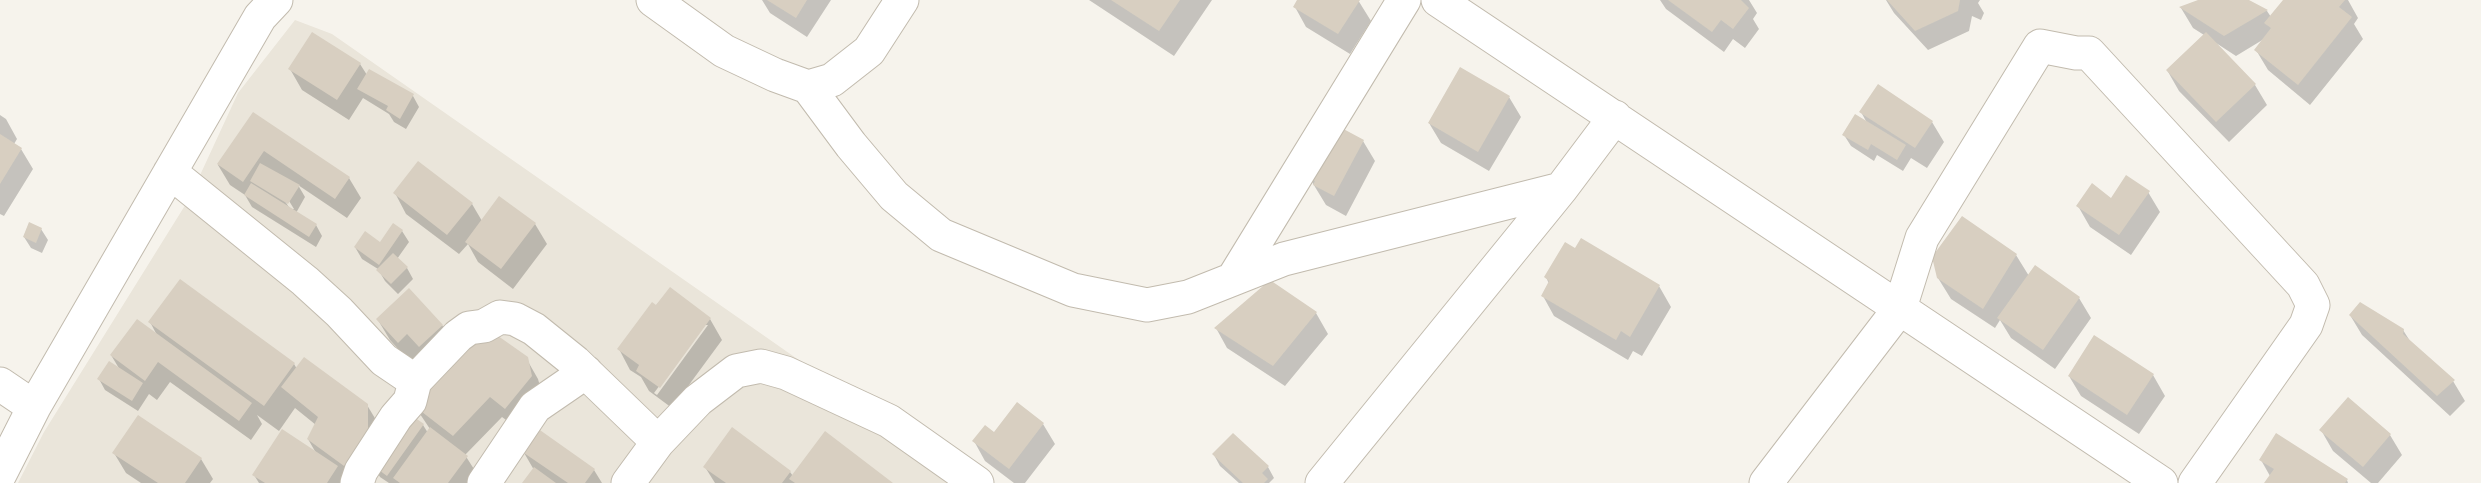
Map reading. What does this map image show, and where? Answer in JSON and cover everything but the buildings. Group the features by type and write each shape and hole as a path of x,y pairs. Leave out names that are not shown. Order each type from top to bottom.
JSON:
{"street":[{"path":"0,474 34,407 260,17 276,0"},
{"path":"652,0 724,51 775,75 808,87 851,145 894,196 941,235 1073,290 1147,305 1188,297 1284,258 1561,189"},
{"path":"808,87 832,80 869,51 902,0"},
{"path":"1233,279 1404,0"},
{"path":"1438,0 2162,483"},
{"path":"1766,483 1900,308 1922,238 2040,46 2076,53 2089,53 2303,285 2313,306 2306,325 2195,483"},
{"path":"1322,483 1561,189 1615,117"},
{"path":"170,172 305,281 339,312 384,360 415,381"},
{"path":"357,483 361,471 396,417 410,401 415,381 458,336 469,328 484,326 500,317 514,319 534,329 586,372 658,442"},
{"path":"628,483 658,442 698,400 736,371 762,366 786,373 889,421 971,481"},
{"path":"484,483 535,407 586,372"},
{"path":"0,384 34,407"}],"shaded area":[{"path":"295,20 332,34 975,483 18,483 44,432 189,199 238,93"}]}
